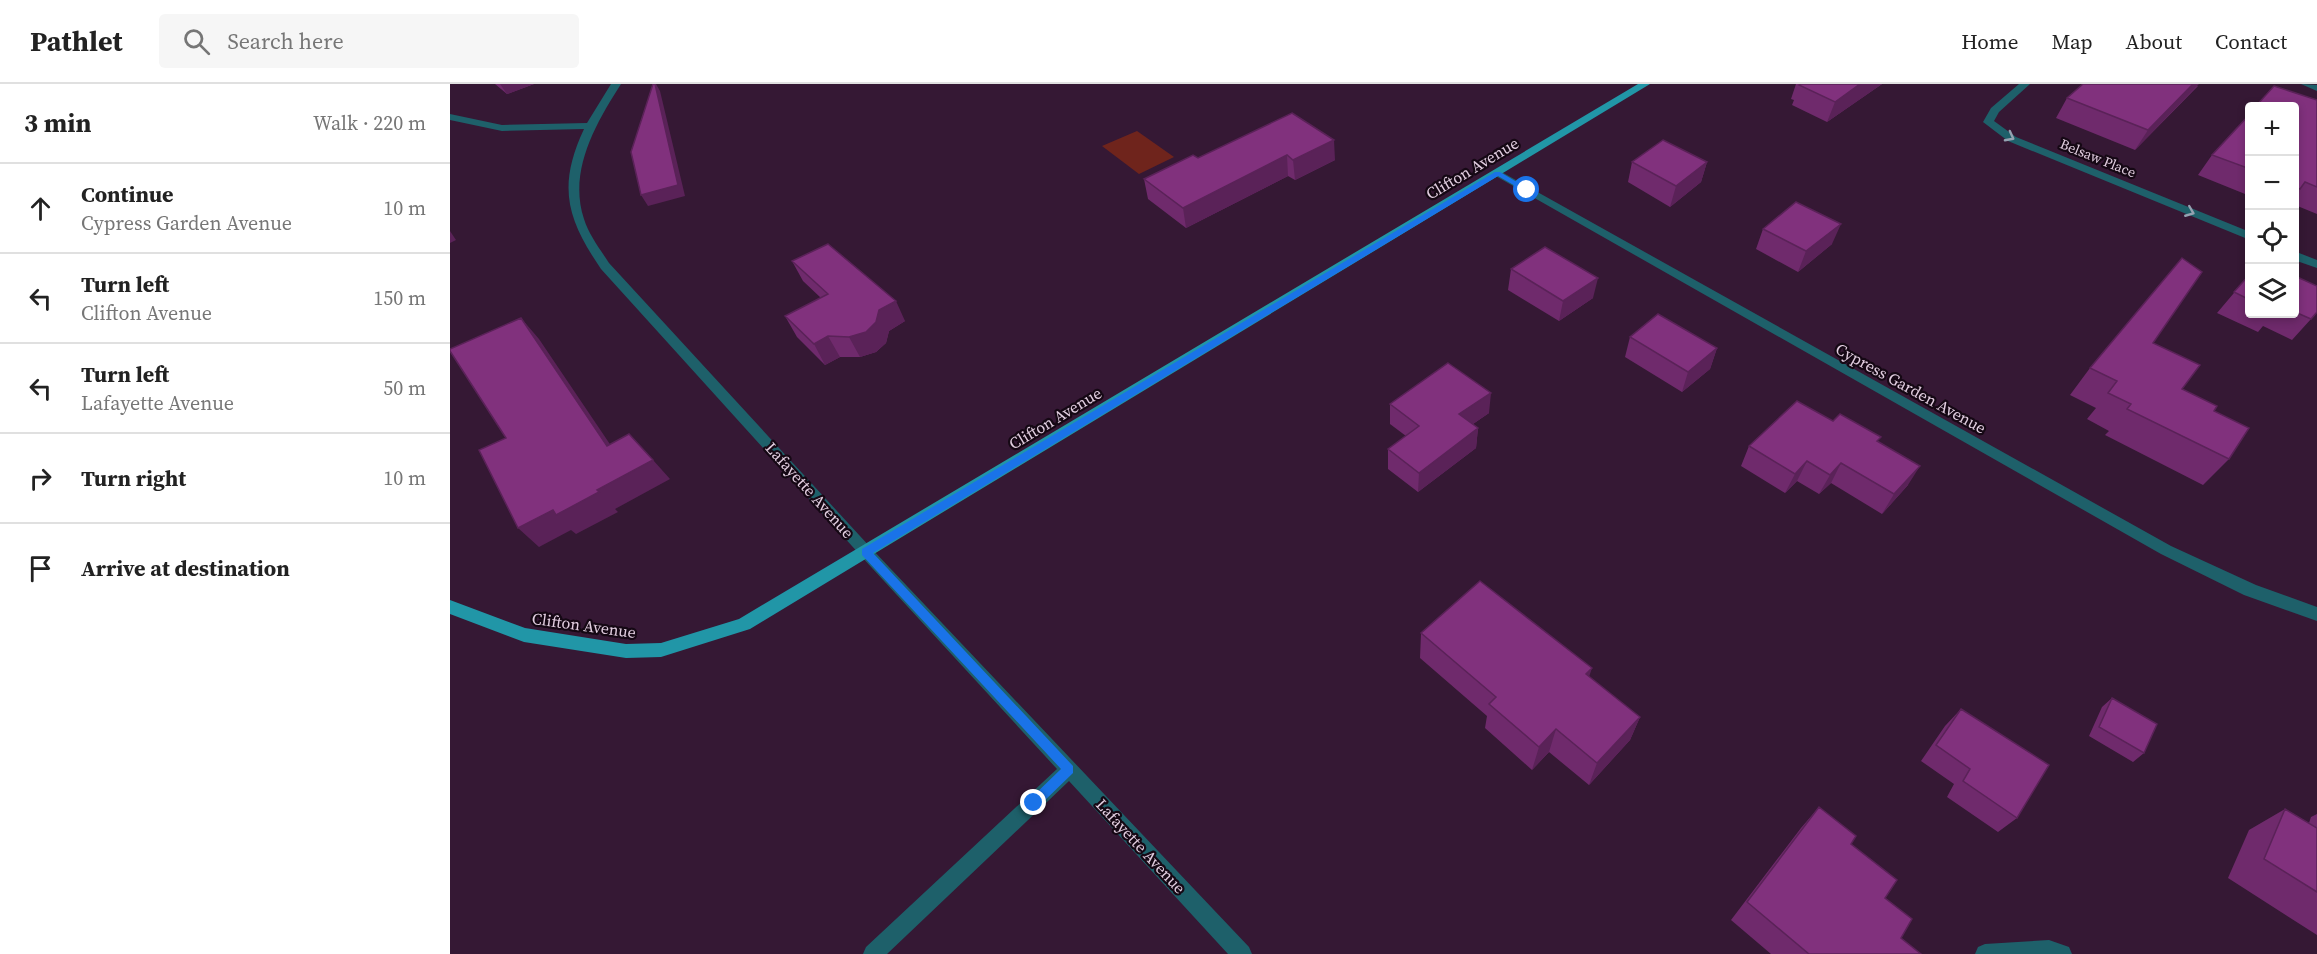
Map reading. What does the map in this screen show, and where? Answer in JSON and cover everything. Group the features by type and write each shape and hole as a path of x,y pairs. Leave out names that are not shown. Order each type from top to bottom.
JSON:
{"main road":[{"name":"Clifton Avenue","path":"450,607 524,635 626,651 661,650 744,624 1645,84"}],"street":[{"name":"Lafayette Avenue","path":"616,84 590,126 578,156 573,178 575,208 586,238 605,266 866,552 1242,954"},
{"name":"Belsaw Place","path":"2025,84 1995,110 1988,122 1997,130 2012,139 2245,234"},
{"path":"2306,84 2317,88"},
{"path":"450,117 486,126 524,129 590,126"},
{"name":"Cypress Garden Avenue","path":"1498,173 2166,550 2250,590 2317,614"},
{"path":"2299,257 2317,264"},
{"path":"873,954 1069,769"},
{"path":"1985,954 2049,950 2062,954"}],"shaded area":[{"path":"1137,131 1174,157 1139,174 1102,146"}],"building":[{"path":"653,84 655,84 678,185 641,195 631,152"},
{"path":"1860,84 1835,102 1799,85"},
{"path":"2083,84 2193,84 2148,130 2067,98"},
{"path":"2274,86 2317,100 2317,187 2305,182 2299,189 2299,102 2260,102"},
{"path":"1292,113 1334,140 1293,160 1287,155 1183,208 1144,179 1193,155 1198,158"},
{"path":"2245,119 2245,167 2212,155"},
{"path":"1663,140 1707,162 1676,186 1632,162"},
{"path":"1796,202 1841,224 1806,251 1763,229"},
{"path":"828,244 896,301 879,310 876,322 866,332 849,337 828,336 814,344 785,316 828,294 792,261"},
{"path":"1545,247 1598,278 1563,301 1511,269"},
{"path":"2182,258 2202,272 2153,343 2200,365 2182,389 2217,406 2214,411 2249,428 2229,459 2127,409 2131,404 2108,393 2117,381 2090,368"},
{"path":"2299,278 2317,286 2317,312 2311,319 2299,314"},
{"path":"2245,280 2245,298 2234,292"},
{"path":"1658,314 1717,348 1688,372 1630,337"},
{"path":"521,318 607,446 629,434 653,460 556,515 553,510 518,528 479,450 506,438 450,349"},
{"path":"1448,363 1491,393 1459,414 1478,428 1419,473 1388,449 1419,426 1390,404"},
{"path":"1797,401 1833,421 1840,414 1881,437 1877,441 1920,466 1894,494 1841,463 1830,475 1807,461 1795,474 1749,446"},
{"path":"1480,581 1592,668 1586,674 1640,717 1597,763 1556,729 1539,747 1489,704 1496,697 1421,633"},
{"path":"2112,698 2157,724 2144,753 2099,727"},
{"path":"1961,709 2049,765 2017,818 1963,781 1970,769 1936,745"},
{"path":"1819,807 1856,836 1851,844 1897,880 1885,898 1912,919 1901,938 1921,954 1809,954 1747,902"},
{"path":"2285,809 2317,828 2317,892 2264,859"}],"route":[{"path":"1034,803 1069,769 866,552 1498,173 1527,190"}]}
